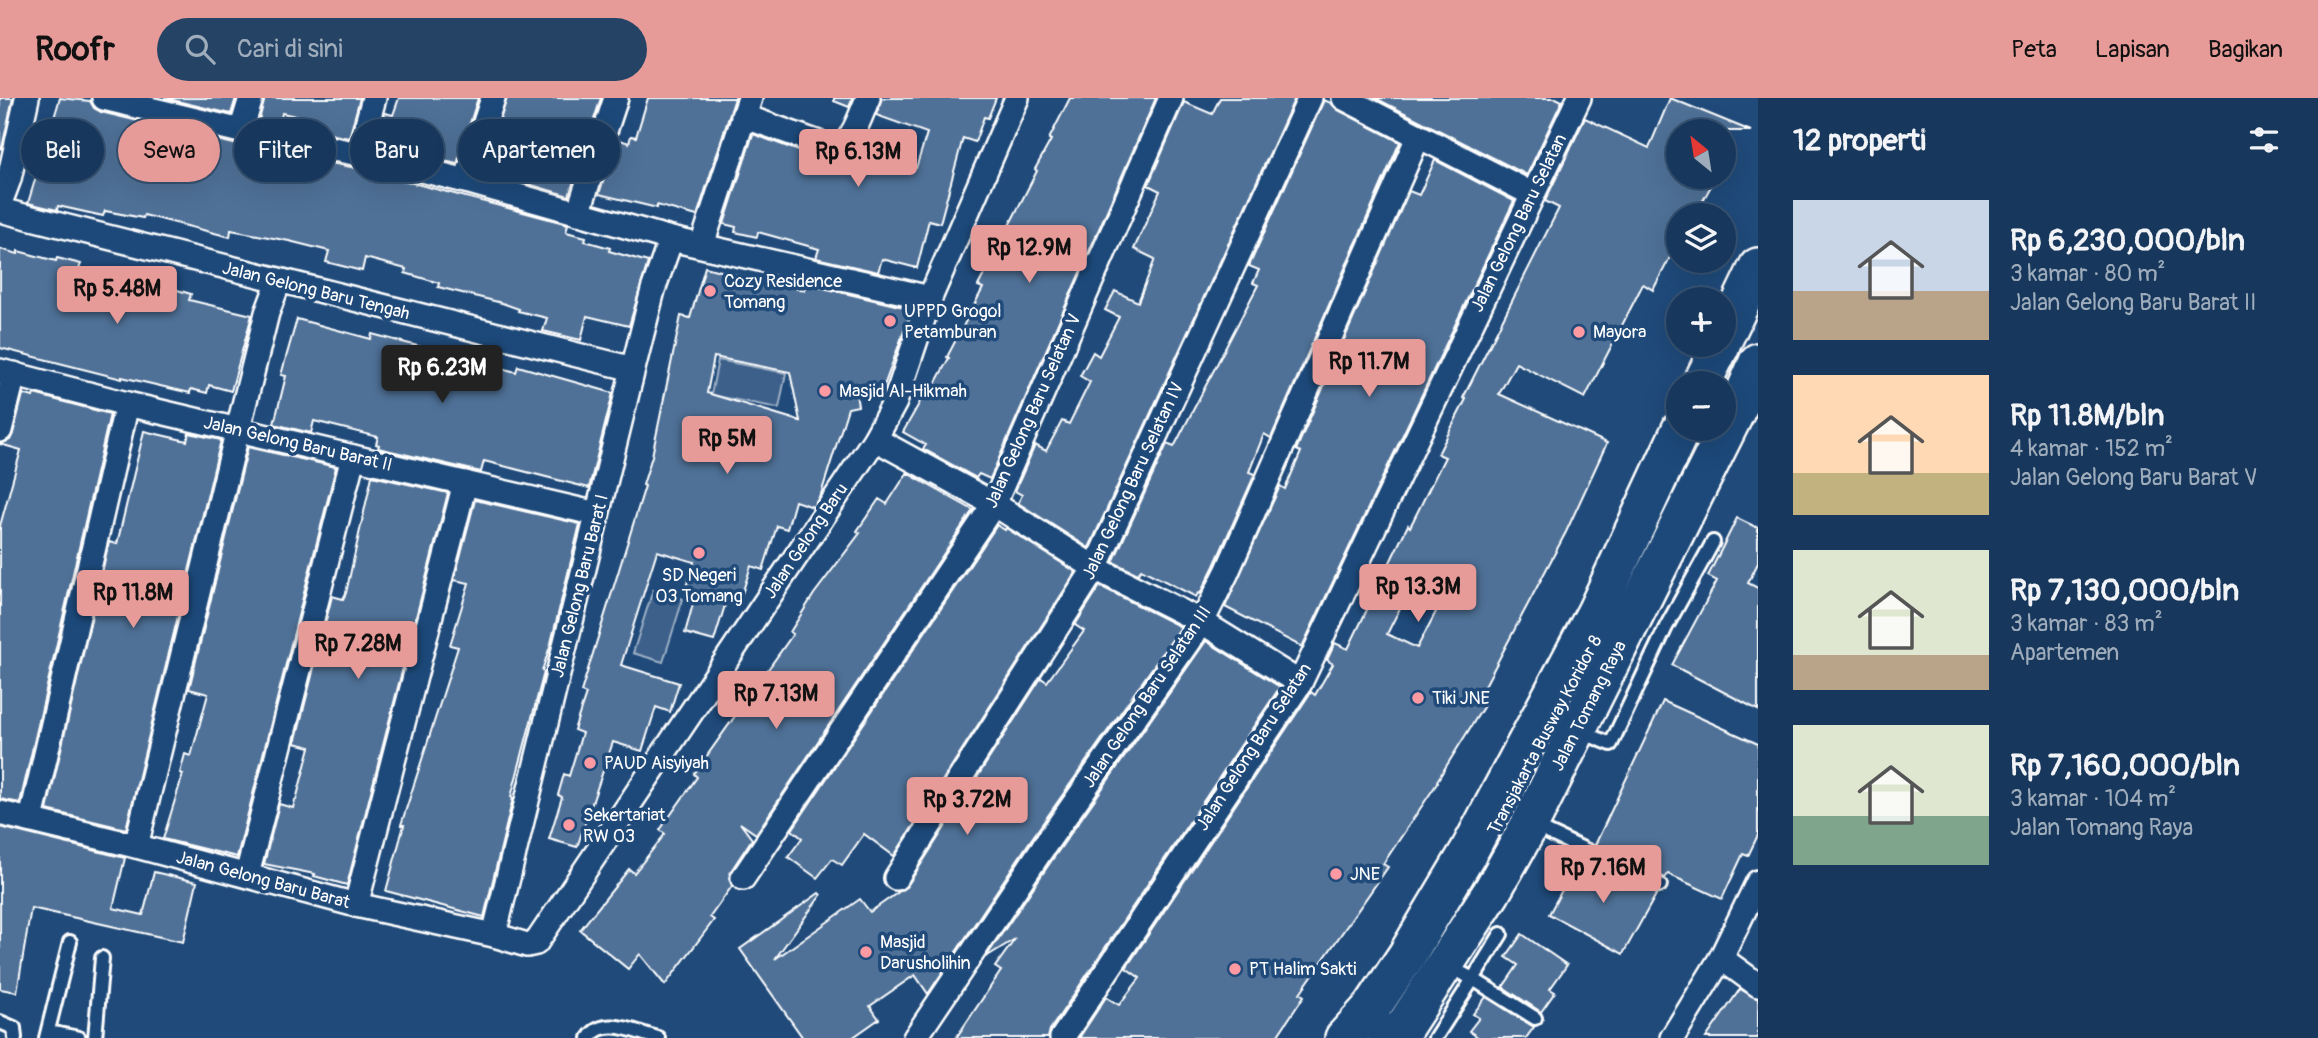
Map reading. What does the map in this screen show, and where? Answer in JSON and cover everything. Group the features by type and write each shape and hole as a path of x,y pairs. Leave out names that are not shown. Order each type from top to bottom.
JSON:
{"main road":[{"name":"Jalan Tomang Raya","path":"1397,1038 1459,972 1491,893 1530,824 1577,730 1648,623 1739,349 1758,267"},
{"name":"Jalan Tomang Raya","path":"1715,371 1739,349"},
{"name":"Jalan Tomang Raya","path":"1344,1038 1373,1006 1469,851 1596,612 1675,441"}],"street":[{"path":"0,203 9,179 27,98"},
{"path":"104,98 234,129"},
{"path":"245,119 251,98"},
{"path":"368,119 374,98"},
{"path":"486,119 493,98"},
{"path":"578,213 616,98"},
{"path":"702,245 746,107 833,148 839,148 846,143 868,98"},
{"name":"Jalan Gelong Baru","path":"527,945 536,943 540,938 874,439 895,402 930,298 1017,98"},
{"name":"Jalan Gelong Baru Selatan V","path":"743,878 994,504 1171,98"},
{"name":"Jalan Gelong Baru Selatan IV","path":"896,878 1095,568 1310,98"},
{"path":"1344,98 1532,194"},
{"name":"Jalan Gelong Baru Selatan","path":"1062,1038 1300,683 1579,98"},
{"name":"Jalan Gelong Baru Selatan III","path":"915,1038 1040,852 1202,622 1227,572 1418,137"},
{"path":"470,182 671,239 930,298"},
{"name":"Jalan Gelong Baru Tengah","path":"0,210 633,369"},
{"name":"Jalan Gelong Baru Barat I","path":"494,935 653,290 671,239"},
{"path":"136,846 267,313 279,281"},
{"path":"0,430 7,373"},
{"name":"Jalan Gelong Baru Barat II","path":"7,373 127,404 597,514"},
{"path":"31,819 127,404"},
{"path":"874,439 994,504 1095,568 1202,622 1300,683"},
{"path":"247,875 353,457"},
{"path":"356,905 465,483"},
{"name":"Jalan Gelong Baru Barat","path":"0,813 356,905 494,935 527,945"},
{"path":"1672,1038 1721,958 1758,881"},
{"path":"1721,958 1758,985"}],"lane":[{"path":"1719,371 1758,288"},
{"path":"1734,371 1739,349"},
{"name":"Transjakarta Busway Koridor 8","path":"1469,851 1483,840 1514,792 1582,659 1686,441"},
{"name":"Transjakarta Busway Koridor 8","path":"1374,1038 1406,1006 1429,974 1520,824 1602,666 1711,441"},
{"path":"1648,623 1713,542"},
{"path":"1530,824 1660,885"},
{"path":"1435,1038 1459,972 1501,934"},
{"path":"70,942 47,1035 79,1038"},
{"path":"95,1038 102,958"},
{"path":"1459,972 1535,1018"},
{"path":"0,1021 14,1028 15,1038"},
{"path":"589,1038 595,1031 608,1025 658,1038"}],"shaded area":[{"path":"718,360 786,373 779,408 711,395"},
{"path":"653,590 683,599 663,662 633,653"}],"building":[{"path":"0,98 13,98 2,148 0,148"},
{"path":"60,98 90,101 94,108 101,112 130,119 118,119 118,182 220,182 220,141 234,144 234,182 336,182 336,164 350,167 350,182 409,182 568,224 566,232 586,237 585,241 610,248 609,251 648,262 629,326 587,316 581,340 543,331 547,318 518,311 519,309 502,303 438,287 439,283 405,273 406,269 365,258 362,271 326,262 329,251 289,241 231,230 230,237 144,215 143,218 105,211 103,216 58,206 57,210 28,203 34,182 104,182 104,119 54,119"},
{"path":"164,98 236,98 231,114"},
{"path":"265,98 360,98 354,119 350,119 349,138 336,135 336,119 309,119 282,113 281,119 259,119"},
{"path":"399,98 478,98 471,119 458,119 457,164 444,161 444,119 383,119 385,113 393,115"},
{"path":"507,98 601,98 594,119 500,119"},
{"path":"648,98 735,98 697,216 599,194 603,182 620,182 620,140 629,143 631,136 636,137"},
{"path":"834,98 853,98 849,107 834,101"},
{"path":"882,98 996,98 988,118 984,117 975,142 963,138 940,223 929,220 917,268 882,259 878,272 816,258 819,249 758,232 757,237 735,232 736,227 724,224 753,134 815,157 871,171 876,155 916,168 927,133 876,115"},
{"path":"1070,98 1156,98 990,479 979,474 976,478 923,449 926,445 903,432 924,395 928,397 949,358 947,357 983,288 978,286 1037,171 1035,169"},
{"path":"1220,98 1295,98 1089,548 1018,503 1022,495 1015,491 1035,445 1046,451 1062,421 1069,424 1090,382 1080,376 1093,352 1099,356 1119,317 1105,310 1115,291 1138,302 1155,259 1134,249 1160,191 1148,185 1184,102 1212,114"},
{"path":"1375,98 1556,98 1562,101 1527,175"},
{"path":"1670,98 1722,119 1666,119 1666,189 1709,189 1702,203 1666,203 1666,265 1653,290 1643,284 1585,398 1516,363 1499,394 1607,443 1566,532 1478,699 1485,704 1438,782 1383,864 1388,867 1300,993 1304,996 1276,1038 1079,1038 1106,997 1119,1005 1140,978 1126,968 1311,692 1315,695 1333,664 1327,660 1335,643 1348,649 1408,525 1410,527 1445,457 1438,454 1466,399 1463,398 1559,208 1545,201 1585,118 1649,148","holes":["1407,594 1438,608 1417,648 1387,634"]},
{"path":"1324,100 1400,142 1271,438 1264,434 1249,472 1255,474 1214,566 1196,597 1141,569 1138,574 1113,562 1167,444 1174,447 1258,285 1253,283 1259,270 1249,266"},
{"path":"1736,125 1751,131 1736,131"},
{"path":"1435,160 1514,201 1302,647 1225,607 1280,486 1285,489 1301,452 1296,450 1409,191 1419,195"},
{"path":"521,182 574,182 569,196"},
{"path":"0,249 81,264 79,269 120,282 158,293 160,285 191,294 189,300 252,315 231,391 209,385 207,393 191,389 190,393 0,348"},
{"path":"705,267 804,290 806,284 912,309 880,397 855,388 858,406 848,408 821,494 813,507 795,501 787,529 777,526 763,570 751,566 738,606 726,602 714,641 685,633 696,593 685,590 694,562 657,551 621,665 679,683 670,712 656,707 642,751 613,742 577,847 549,839 562,797 558,795 564,774 569,776 582,733 574,730 586,694 581,692 645,486 643,485 652,456 681,316 690,318","holes":["714,357 790,372 800,421 707,393"]},
{"path":"297,319 371,339 372,334 516,372 518,366 613,393 589,488 484,461 481,472 378,448 378,437 314,421 311,433 274,424 286,376 281,375"},
{"path":"23,394 33,397 34,394 110,414 20,803 0,799 0,526 21,450 0,444 10,440 13,434"},
{"path":"144,431 187,441 189,433 221,440 126,829 47,810 109,542 117,544"},
{"path":"248,447 336,467 237,857 163,839 183,774 180,773 185,754 191,756 208,694 189,689"},
{"path":"907,473 973,510 756,834 740,823 752,839 731,871 729,878 732,886 710,917 714,920 665,985 640,954 628,969 580,930 629,869 634,873 665,834 660,830 697,777 694,774 793,634 790,632 814,594 860,533 857,531 879,499 887,504"},
{"path":"372,476 448,493 347,885 314,876 315,874 264,864 279,804 293,808 296,800 310,747 295,743 332,596 343,599 346,593"},
{"path":"475,500 580,524 511,797 513,798 484,917 386,891 404,825 401,825 458,647 450,645 469,583 454,580"},
{"path":"1737,518 1758,528 1758,563 1748,583 1758,588 1758,710 1672,665 1717,581 1708,576"},
{"path":"997,525 1076,572 894,856 864,834 842,865 832,859 817,878 788,857 802,838 792,830"},
{"path":"1100,586 1181,627 1028,844 928,994 915,975 870,1006 879,1019 852,1038 803,1038 740,949 819,893 821,895 775,959 860,899 870,912 907,886 1041,678 1047,682 1084,631 1075,625"},
{"path":"1206,641 1280,687 1050,1030 1048,1038 956,1038 1001,971 995,967 1015,939 986,957"},
{"path":"1663,701 1758,744 1758,835 1748,856 1743,854 1722,899 1668,874 1665,878 1595,845"},
{"path":"0,827 125,858 113,908 143,915 154,872 197,882 183,942 31,908 17,992 0,989"},
{"path":"1580,857 1657,893 1623,954 1549,914"},
{"path":"1522,934 1567,965 1550,989 1555,992 1541,1012 1503,987 1518,965 1506,957"},
{"path":"1740,989 1758,999 1758,1038 1706,1038"},
{"path":"1486,997 1534,1027 1526,1038 1479,1038 1469,1031 1479,1018 1473,1014"}],"place":[{"name":"Cozy Residence Tomang","path":"710,291"},
{"name":"UPPD Grogol Petamburan","path":"890,321"},
{"name":"Mayora","path":"1579,332"},
{"name":"Masjid Al-Hikmah","path":"825,391"},
{"name":"SD Negeri 03 Tomang","path":"699,553"},
{"name":"Tiki JNE","path":"1418,698"},
{"name":"PAUD Aisyiyah","path":"590,763"},
{"name":"Sekertariat RW 03","path":"569,825"},
{"name":"JNE","path":"1336,874"},
{"name":"Masjid Darusholihin","path":"866,952"},
{"name":"PT Halim Sakti","path":"1235,969"}]}
